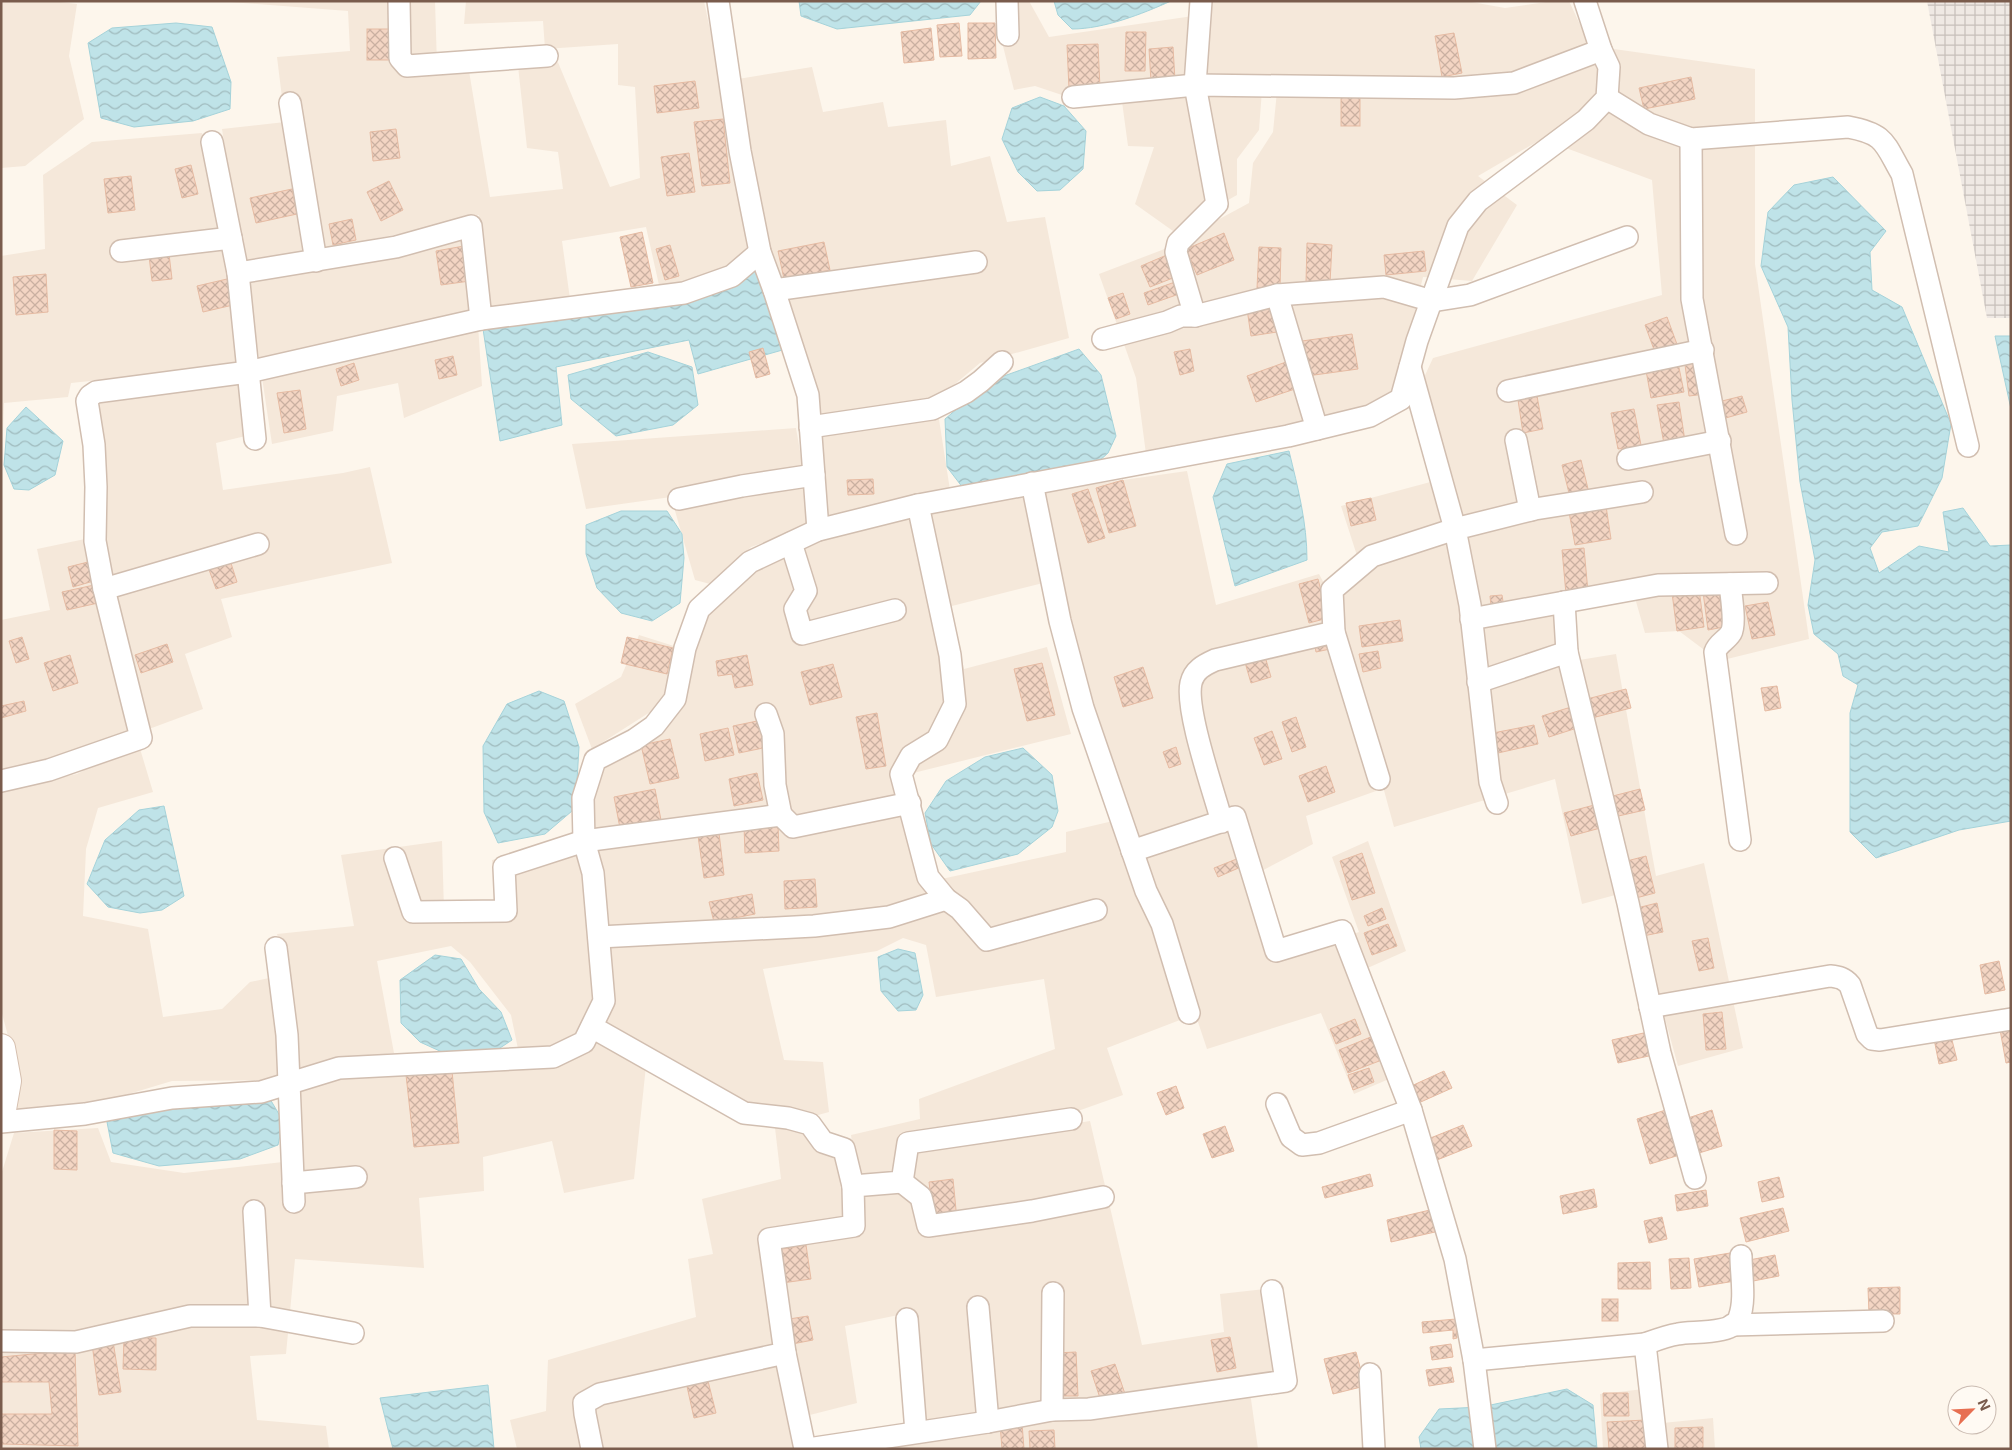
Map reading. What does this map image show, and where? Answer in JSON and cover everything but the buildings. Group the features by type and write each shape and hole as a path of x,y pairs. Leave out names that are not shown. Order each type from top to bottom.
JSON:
{"street":[{"path":"399,1 400,58 407,66 547,56"},
{"path":"718,1 740,150 760,252 808,395 818,530"},
{"path":"1007,1 1008,35"},
{"path":"1195,316 1176,252 1178,244 1217,204 1195,85 1201,1"},
{"path":"1,1122 85,1114 172,1098 261,1092 339,1068 553,1057 584,1042 604,1002 593,873 584,841 583,798 595,760 634,740 654,726 675,698 685,648 699,609 750,562 818,530 918,505 1288,436 1370,416 1401,398 1416,341 1458,226 1478,201 1586,120 1607,98 1609,67 1584,1"},
{"path":"1073,97 1195,85 1454,88 1514,84 1601,50"},
{"path":"1607,98 1649,124 1692,139 1848,127 1866,131 1882,139 1902,174 1968,446"},
{"path":"290,103 316,261"},
{"path":"1692,139 1692,299 1736,534"},
{"path":"212,142 238,273 255,439"},
{"path":"238,273 396,246 470,226 482,318"},
{"path":"1103,338 1167,322 1181,316 1195,316 1277,296 1384,287 1432,301 1470,295 1627,237"},
{"path":"122,251 231,238"},
{"path":"1,781 49,770 141,738 104,589 95,541 96,487 94,445 88,402 90,396 96,392 248,372 482,318 684,293 732,276 760,252"},
{"path":"774,290 976,262"},
{"path":"1277,296 1317,429"},
{"path":"1508,391 1703,350"},
{"path":"810,427 932,409 966,392 981,382 1002,362"},
{"path":"1410,366 1455,529 1471,618 1490,782 1497,803"},
{"path":"1516,440 1530,510"},
{"path":"1628,459 1720,441"},
{"path":"679,499 742,486 814,475"},
{"path":"1032,483 1060,621 1083,708 1146,891 1162,924 1188,1013"},
{"path":"1378,779 1334,632 1332,590 1372,556 1455,529 1530,510 1642,492"},
{"path":"918,505 950,655 955,704 937,740 911,756 901,774 928,877 946,899 960,910 987,940 1096,910"},
{"path":"791,543 806,591 795,609 802,634 895,610"},
{"path":"104,589 258,544"},
{"path":"1471,618 1658,585 1767,583"},
{"path":"1730,584 1733,626 1731,634 1717,646 1715,652 1740,840"},
{"path":"1564,602 1567,652 1628,902 1669,1088 1695,1178"},
{"path":"1222,822 1194,720 1190,697 1192,682 1199,668 1215,660 1334,632"},
{"path":"1478,682 1567,652"},
{"path":"766,714 773,734 776,785 781,815 792,828 910,803"},
{"path":"396,858 413,912 506,911 504,867 584,841 781,815"},
{"path":"1132,850 1235,818 1276,951 1342,931 1411,1110 1455,1259 1474,1360 1485,1449"},
{"path":"599,938 814,926 890,916 946,899"},
{"path":"276,948 287,1035 294,1193 356,1177"},
{"path":"1650,1007 1830,976 1840,977 1850,985 1867,1034 1872,1039 1880,1040 2011,1019"},
{"path":"592,1026 744,1113 788,1118 810,1124 823,1142 844,1149 853,1186 854,1226 768,1239 785,1353 807,1449 893,1442 916,1432 988,1422 1052,1410 1088,1408 1286,1381 1272,1290"},
{"path":"1,1048 7,1081 1,1115"},
{"path":"1277,1104 1291,1137 1302,1145 1319,1143 1411,1110"},
{"path":"902,1182 908,1144 1070,1119"},
{"path":"853,1186 902,1182 921,1197 928,1226 1032,1211 1103,1197"},
{"path":"254,1210 260,1316"},
{"path":"1474,1360 1644,1344 1665,1336 1724,1330 1732,1326 1739,1318 1742,1299 1740,1256"},
{"path":"1052,1410 1053,1293"},
{"path":"978,1307 988,1422"},
{"path":"1,1341 76,1342 190,1316 260,1316 353,1333"},
{"path":"907,1319 916,1432"},
{"path":"1732,1326 1883,1322"},
{"path":"1644,1344 1657,1449"},
{"path":"592,1449 584,1403 600,1394 785,1353"},
{"path":"1370,1374 1374,1449"}],"shaded area":[{"path":"1,1 52,1 77,4 69,56 84,119 25,166 1,168"},
{"path":"218,1 435,1 437,65 468,65 490,197 563,189 558,152 527,148 518,66 557,60 610,187 640,178 635,87 618,85 618,44 545,49 543,21 464,24 466,1 704,1 756,251 731,266 683,285 659,285 646,227 562,241 570,299 484,312 479,215 399,234 243,264 222,129 285,122 277,57 350,51 348,11"},
{"path":"997,1 1029,1 1049,37 1193,16 1190,91 1262,90 1259,130 1237,159 1237,195 1173,231 1135,204 1154,147 1128,146 1120,87 1062,95 1035,86 1014,90 1001,38"},
{"path":"1210,1 1466,1 1505,8 1553,1 1569,1 1590,46 1515,75 1396,81 1207,78"},
{"path":"1927,1 2011,1 2011,318 1987,318"},
{"path":"1614,49 1755,69 1755,264 1809,639 1719,661 1679,631 1645,633 1631,584 1557,593 1567,662 1616,654 1656,876 1704,863 1743,1048 1678,1066 1630,891 1582,904 1555,779 1394,827 1340,629 1341,592 1362,571 1341,506 1449,477 1421,384 1433,358 1662,295 1652,180 1566,148 1601,118 1619,84"},
{"path":"1594,58 1600,75 1596,98 1557,130 1478,176 1517,205 1472,281 1423,277 1395,394 1368,409 1146,454 1136,378 1099,274 1162,250 1249,203 1253,163 1273,132 1277,91 1526,88"},
{"path":"812,67 823,112 883,102 888,127 946,120 951,166 990,156 1007,222 1045,217 1069,338 980,363 936,400 950,490 827,518 766,246 738,79"},
{"path":"202,133 231,271 243,365 71,383 68,397 4,403 1,490 1,256 45,249 43,175 92,142"},
{"path":"465,235 477,309 482,386 404,418 398,383 337,396 333,431 272,444 247,278"},
{"path":"243,377 250,435 216,443 223,490 343,473 370,467 392,563 221,599 232,637 185,654 203,709 149,729 93,522 82,396"},
{"path":"796,428 813,526 751,547 714,585 695,580 671,497 586,509 572,444"},
{"path":"1187,471 1216,605 1319,574 1326,587 1329,641 1376,791 1306,816 1313,844 1252,876 1277,960 1359,932 1332,857 1368,841 1406,951 1354,974 1396,1076 1354,1094 1321,1013 1207,1049 1074,650 1045,491"},
{"path":"1026,492 1047,582 948,607 964,669 1047,647 1071,734 897,777 918,881 946,878 1066,852 1066,832 1113,821 1158,932 1180,1020 1107,1048 1123,1095 1075,1112 903,1138 898,1175 856,1175 851,1135 920,1119 919,1099 1055,1049 1044,979 936,997 926,945 903,938 877,951 763,969 784,1060 823,1062 829,1112 811,1117 756,1108 605,1024 590,795 605,764 676,710 708,612 756,568 827,537 936,508"},
{"path":"85,539 135,731 57,761 1,774 1,620 50,610 37,549"},
{"path":"639,635 677,647 669,700 592,749 575,704 621,677"},
{"path":"138,742 153,792 98,808 86,849 83,916 148,929 163,1017 222,1009 250,982 288,974 277,934 354,926 341,855 442,841 444,911 495,903 492,860 578,838 597,996 581,1034 551,1050 518,1049 511,1015 470,962 451,946 377,961 394,1053 340,1059 268,1080 172,1081 92,1105 13,1111 14,1058 1,1010 1,790 77,774"},
{"path":"598,1036 646,1066 634,1179 564,1193 552,1141 483,1157 484,1191 419,1198 424,1268 295,1259 286,1354 250,1356 257,1420 326,1426 329,1449 1,1449 1,1175 14,1133 98,1128 111,1162 184,1173 301,1160 298,1089 348,1072 550,1065"},
{"path":"792,1120 817,1149 837,1151 849,1220 762,1239 800,1447 792,1449 517,1449 510,1420 546,1411 548,1360 696,1317 688,1259 713,1254 702,1199 781,1179 775,1128"},
{"path":"1090,1121 1142,1345 1224,1332 1220,1294 1265,1289 1283,1377 922,1427 913,1312 845,1326 857,1403 798,1418 772,1245 862,1229 864,1191 905,1192 917,1149"},
{"path":"1644,1389 1652,1424 1713,1418 1715,1449 1603,1449 1600,1394"},
{"path":"1250,1392 1258,1449 832,1449"}],"water":[{"path":"799,1 981,1 970,15 837,29 801,16"},
{"path":"1054,1 1171,1 1110,24 1072,29 1058,15"},
{"path":"176,23 212,27 231,82 230,109 193,121 134,127 101,118 88,43 112,28"},
{"path":"1040,97 1064,106 1086,131 1083,169 1060,190 1037,191 1018,172 1002,139 1012,108"},
{"path":"1833,177 1886,231 1870,252 1872,290 1902,307 1951,424 1942,478 1918,526 1882,532 1870,548 1879,573 1919,546 1949,552 1943,512 1963,508 1990,546 2011,545 2011,821 1959,830 1876,858 1850,832 1850,713 1858,685 1843,676 1838,654 1814,634 1808,605 1815,560 1800,482 1792,400 1788,327 1761,266 1768,212 1794,185"},
{"path":"758,263 786,349 698,374 689,340 556,367 562,425 500,441 483,329 664,301"},
{"path":"1995,336 2011,336 2011,409"},
{"path":"1079,349 1101,375 1116,436 1108,453 1098,462 963,488 947,467 945,419 990,381"},
{"path":"648,352 692,367 698,405 673,425 616,436 571,399 568,375"},
{"path":"26,407 63,441 55,475 29,490 14,489 4,465 7,428"},
{"path":"1289,451 1304,519 1307,560 1235,586 1213,497 1227,464"},
{"path":"621,511 667,511 682,534 684,558 680,603 652,621 621,613 597,588 586,554 586,525"},
{"path":"539,691 564,701 579,747 577,781 572,811 545,834 498,843 484,812 483,746 507,704"},
{"path":"1023,748 1052,775 1058,811 1052,827 1018,854 950,871 931,844 925,813 946,781 985,757"},
{"path":"164,806 184,896 162,910 140,913 108,907 87,884 105,840 139,810"},
{"path":"898,949 915,953 923,995 916,1010 898,1011 881,991 878,957"},
{"path":"435,955 461,959 479,989 501,1012 512,1040 497,1050 442,1052 420,1042 401,1023 400,980"},
{"path":"270,1099 283,1121 278,1145 240,1159 159,1166 113,1153 107,1122 149,1107"},
{"path":"488,1385 494,1449 393,1449 380,1398"},
{"path":"1567,1389 1593,1405 1597,1449 1421,1449 1419,1437 1439,1409 1481,1407"}]}
